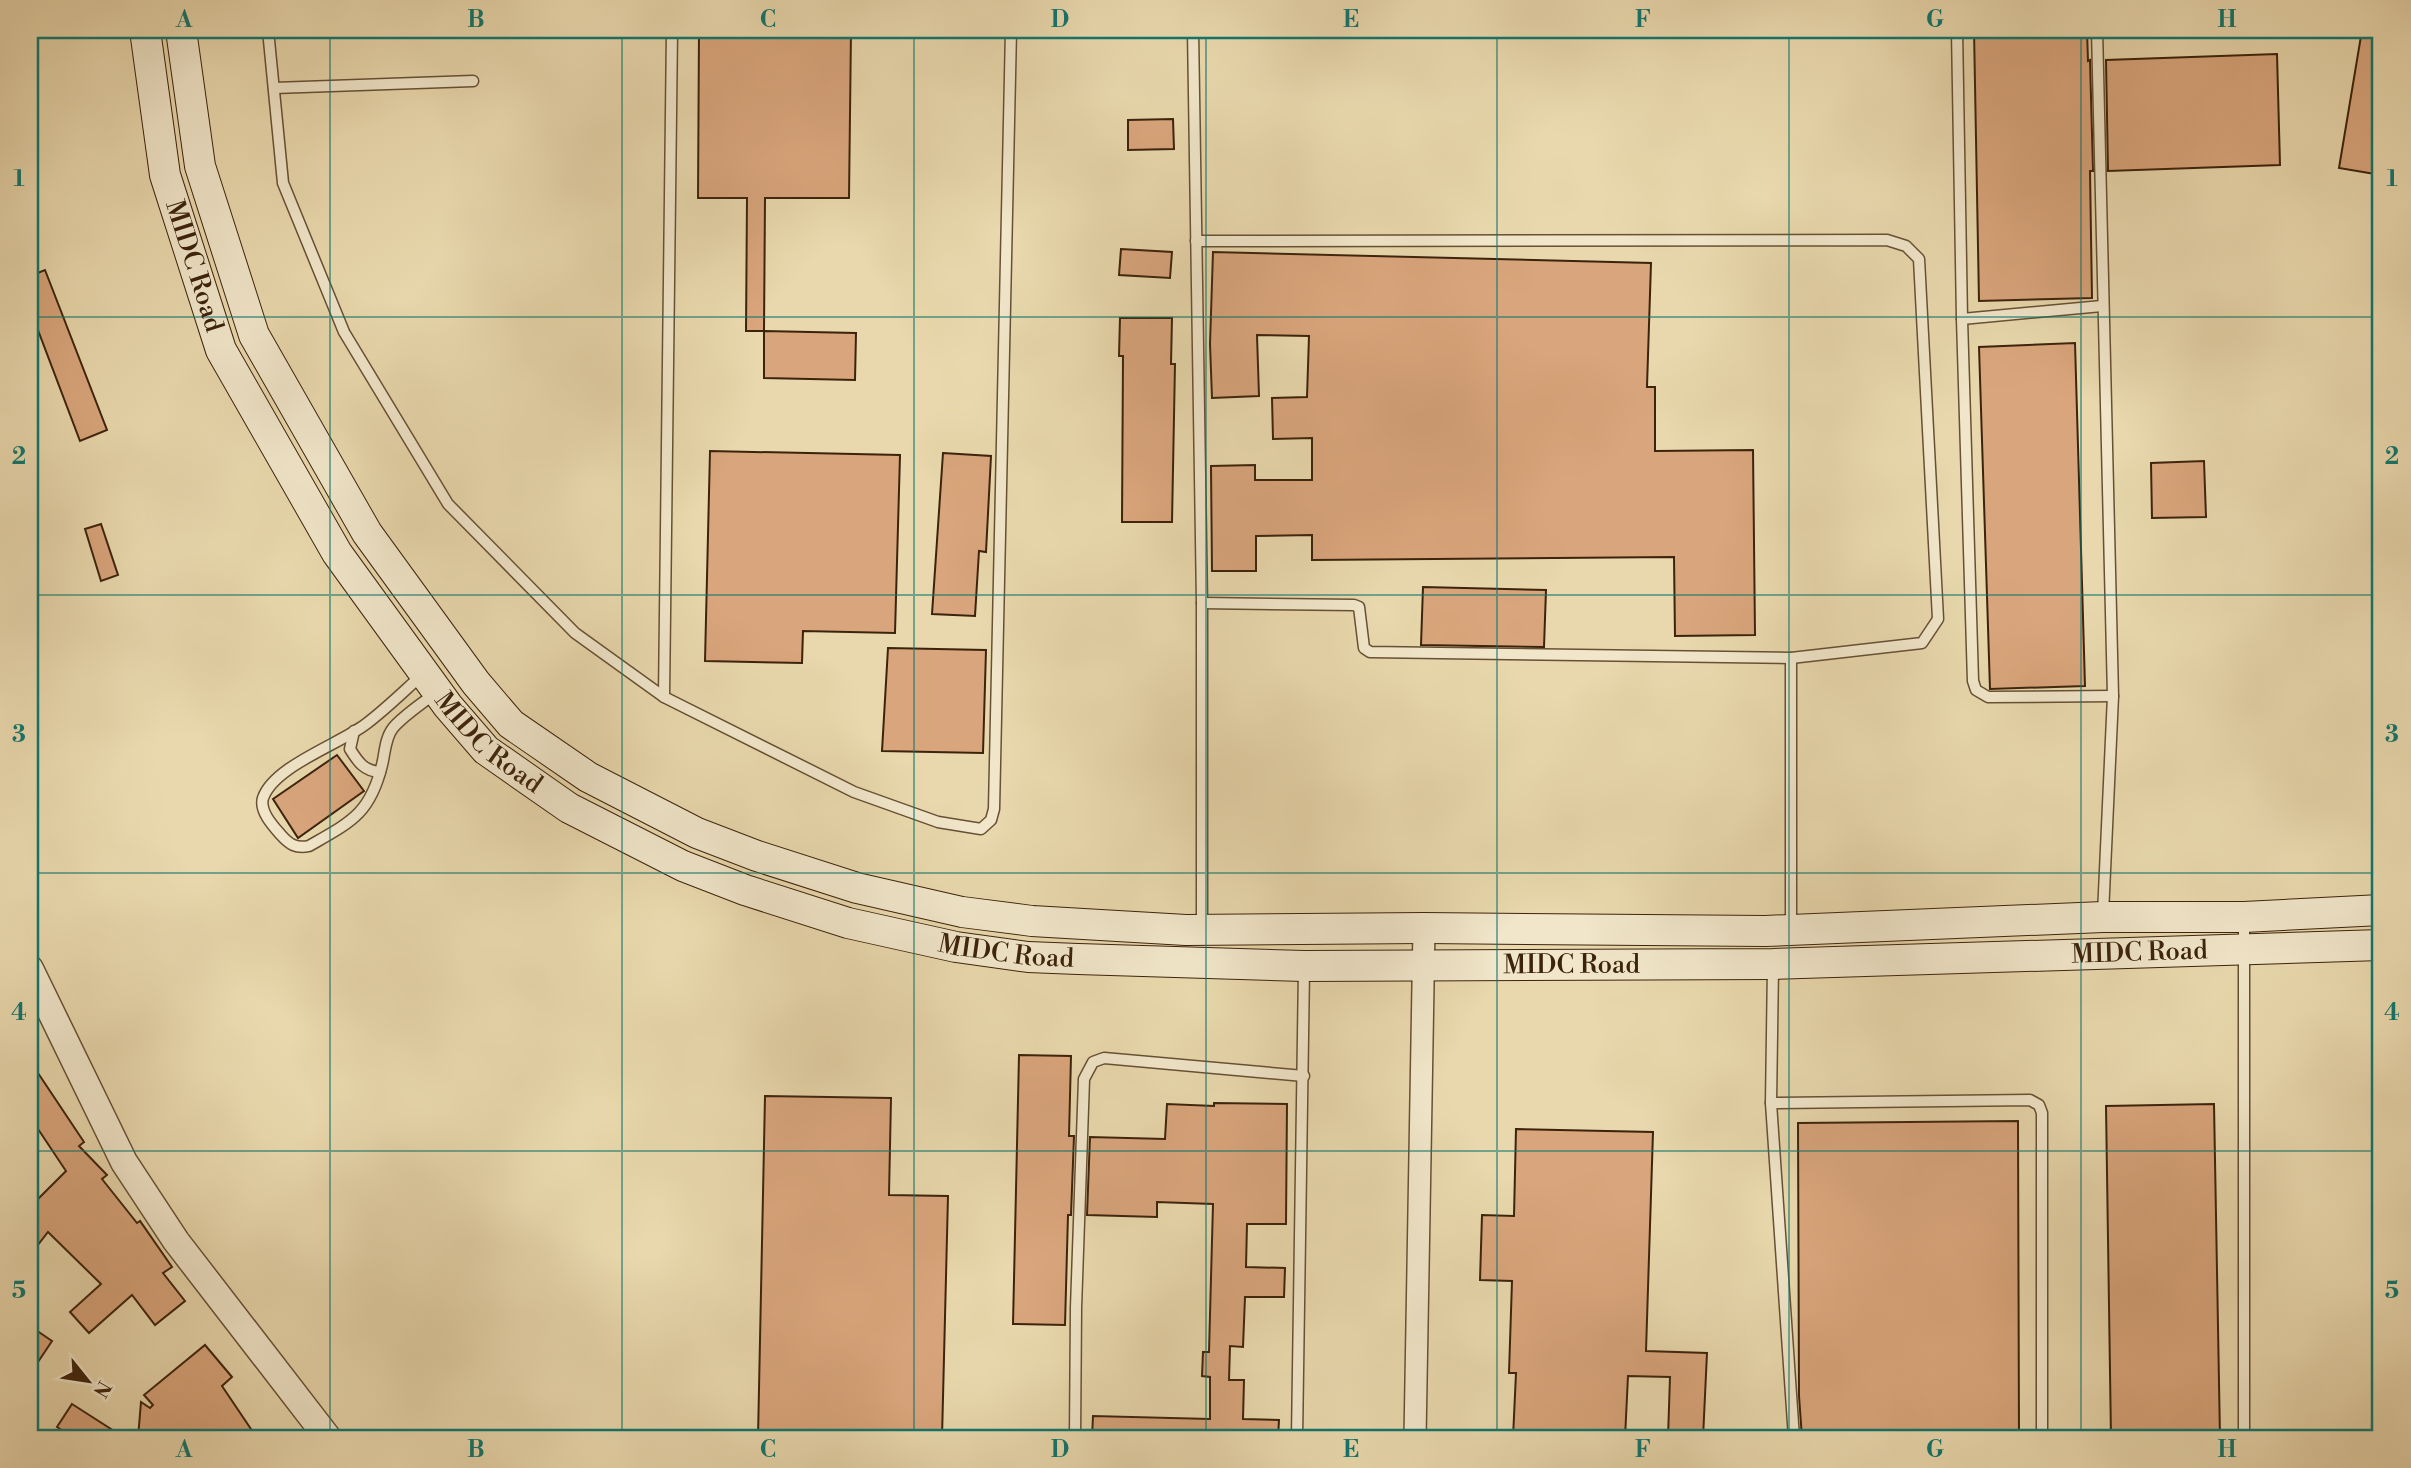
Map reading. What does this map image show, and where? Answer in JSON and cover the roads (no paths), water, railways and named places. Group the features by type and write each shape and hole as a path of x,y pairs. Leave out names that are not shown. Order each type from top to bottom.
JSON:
{"main road":[{"name":"MIDC Road","path":"145,30 164,175 221,350 337,553 430,682 486,750 569,808 683,866 745,890 848,923 956,947 1028,957 1304,966 1773,964 2381,945"},
{"name":"MIDC Road","path":"181,30 200,166 254,335 367,533 476,683 511,724 588,777 697,833 757,856 858,888 962,912 1032,921 1202,929 1791,930 2103,917 2244,917 2381,910"}],"street":[{"path":"1415,1438 1424,928"},
{"path":"30,969 124,1162 176,1241 328,1438"}],"lane":[{"path":"268,30 283,183 344,332 448,504 575,634 664,696 854,792 938,822 981,829 991,820 995,795 1011,30"},
{"path":"664,696 672,30"},
{"path":"1193,30 1202,603 1202,929"},
{"path":"1957,30 1962,319 1973,681 1976,690 1988,697 2113,696"},
{"path":"2097,30 2113,696 2103,917"},
{"path":"274,88 473,81"},
{"path":"1196,241 1887,240 1906,246 1919,258 1938,619 1922,643 1791,658 1370,652 1364,648 1359,607 1354,605 1202,603"},
{"path":"1962,319 2102,306"},
{"path":"1791,658 1791,930"},
{"path":"430,682 393,729 370,800 361,813 309,846 300,848 292,845 281,835 264,811 262,801 267,790 281,775 320,749 354,732 430,682"},
{"path":"354,732 350,750 358,763 370,772 380,772"},
{"path":"2244,917 2244,1438"},
{"path":"1773,964 1771,1103 1794,1438"},
{"path":"1297,1438 1304,966"},
{"path":"1075,1438 1076,1308 1084,1079 1093,1062 1104,1058 1304,1076"},
{"path":"1771,1103 2030,1100 2039,1105 2042,1113 2042,1438"}]}
